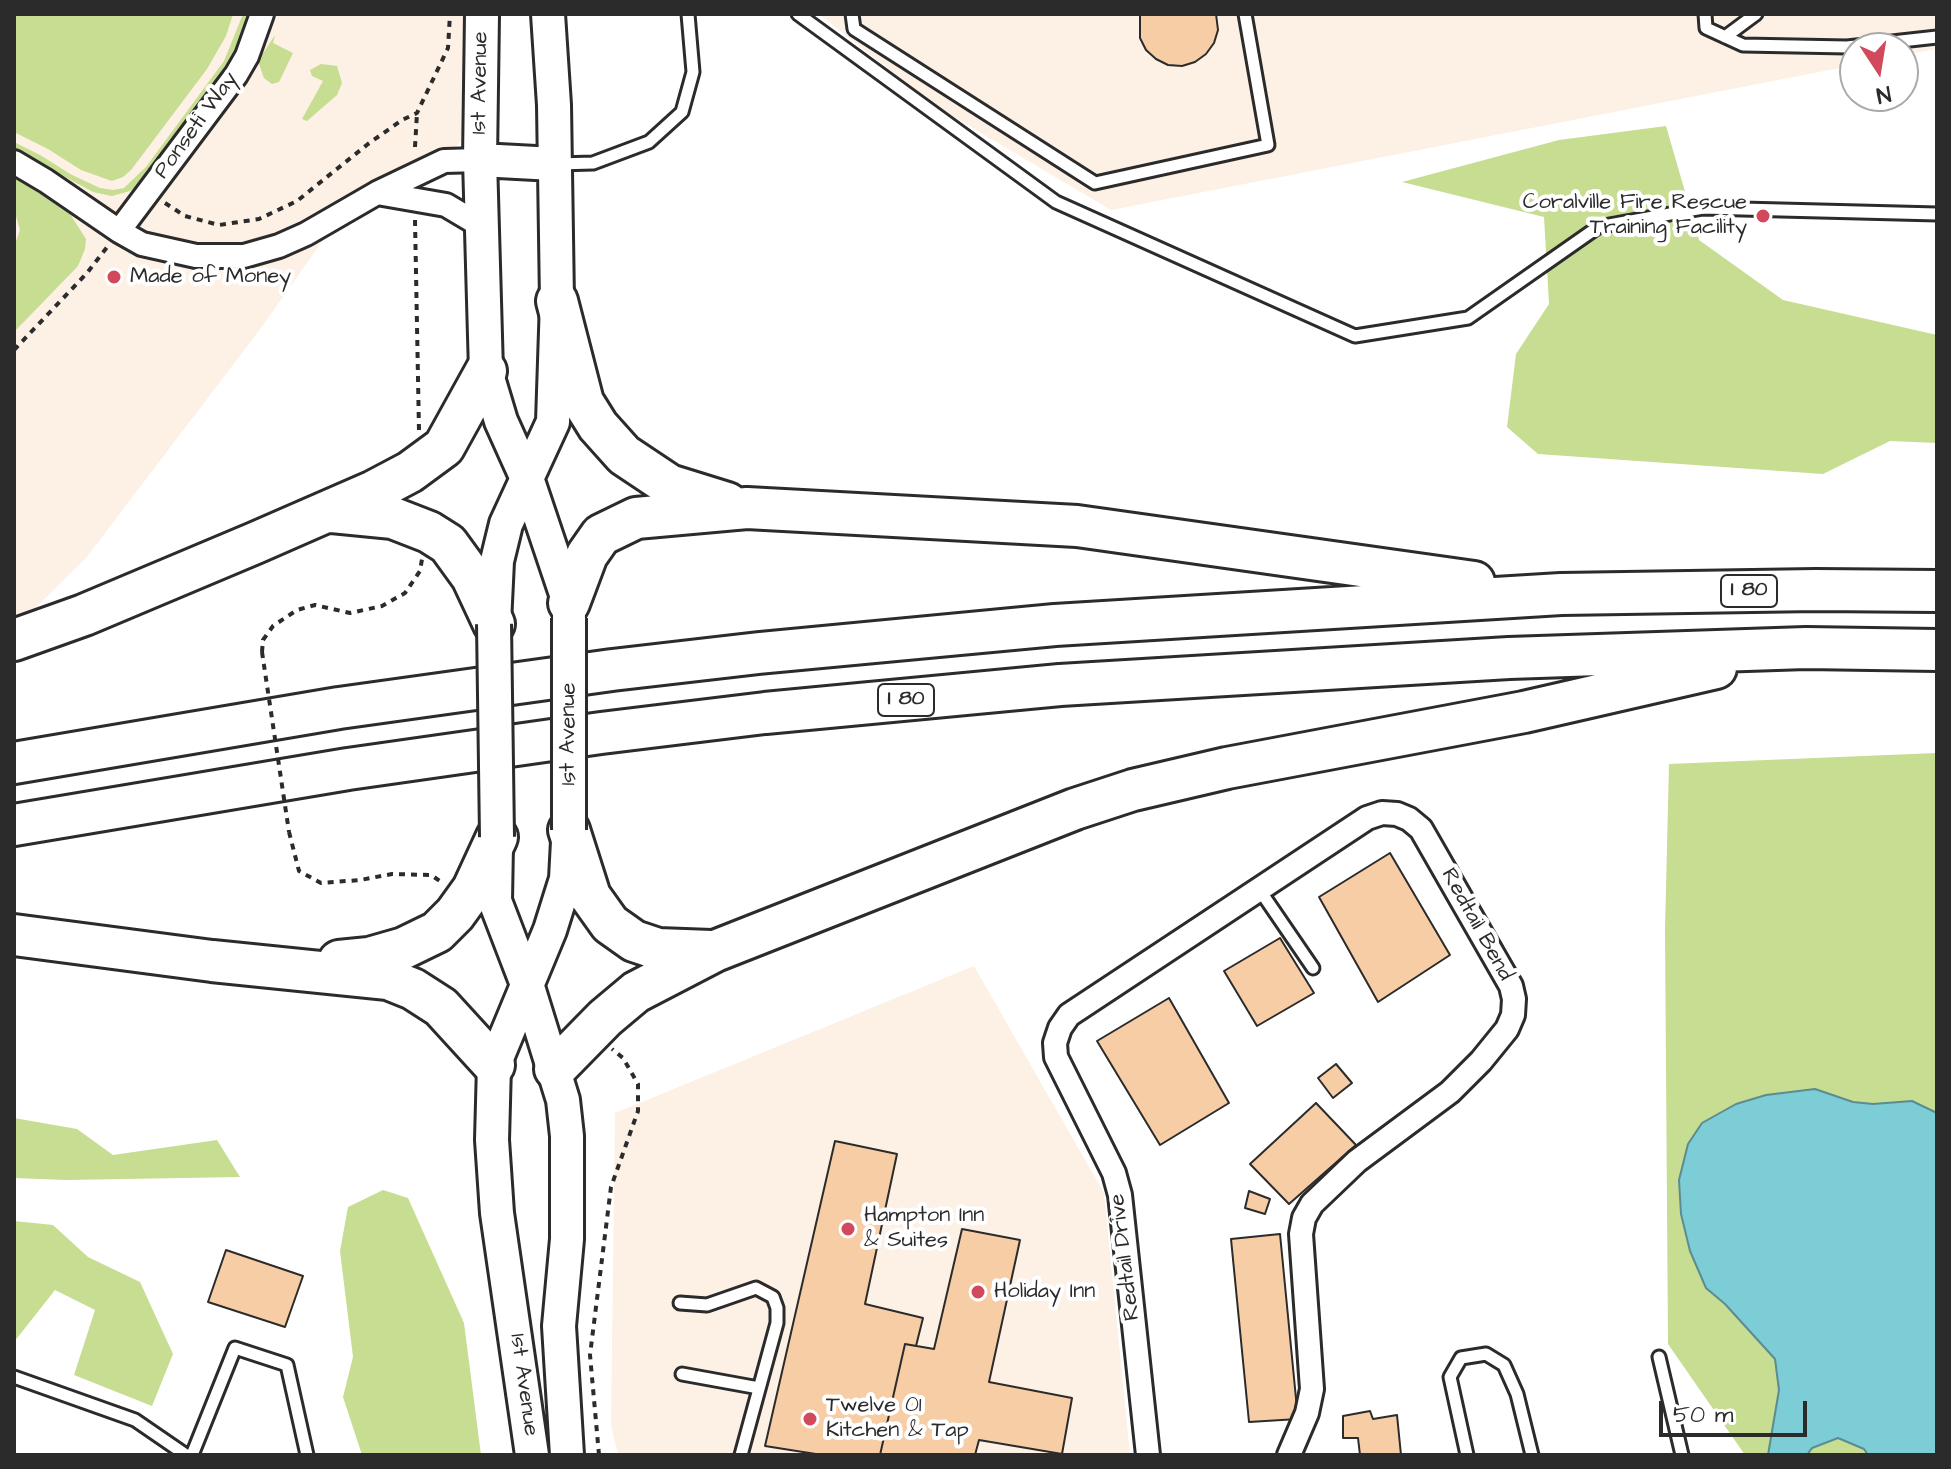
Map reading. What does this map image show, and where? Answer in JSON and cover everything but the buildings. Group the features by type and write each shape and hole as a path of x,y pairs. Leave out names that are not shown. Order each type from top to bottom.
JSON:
{"highway":[{"path":"557,301 583,402 598,426 624,455 669,485 747,508"},
{"path":"14,640 84,615 410,472 444,447 486,371"},
{"path":"569,610 587,555 601,535 636,518 747,508 1077,526 1561,594"},
{"path":"326,511 393,518 429,532 448,544 472,577 494,624"},
{"name":"I 80","path":"14,763 339,708 612,670 1055,625 1561,594 1937,591"},
{"path":"555,1069 605,1018 636,992 715,951 1075,809 1133,790 1300,753 1524,712 1806,648"},
{"name":"I 80","path":"14,825 348,769 601,733 781,712 1122,681 1509,658 1806,648 1937,650"},
{"path":"569,830 590,896 610,924 634,941 658,949 715,951"},
{"path":"275,968 369,958 404,948 437,932 473,889 497,837"},
{"path":"14,935 388,979 413,989 441,1007 494,1065"}],"main road":[{"name":"1st Avenue","path":"482,14 480,160 486,371 501,421 528,481 569,610 569,830 566,879 528,987 494,1065 492,1140 497,1213 532,1455"},
{"name":"1st Avenue","path":"548,14 554,105 557,301 553,422 506,524 497,561 494,624 495,901 528,987 563,1100 567,1136 567,1239 559,1326 567,1455"},
{"path":"480,160 554,164"}],"street":[{"name":"Ponseti Way","path":"119,231 236,75 247,56 262,14"},
{"path":"14,162 142,244 196,256 244,256 306,234 377,193 444,161 480,160"},
{"path":"377,193 446,205 483,227"},
{"name":"Redtail Bend","path":"1061,1071 1055,1043 1069,1015 1367,818 1382,813 1397,814 1421,829 1511,986 1513,1015 1507,1029 1481,1061 1439,1100 1348,1168 1312,1204 1304,1218 1301,1234 1312,1389 1307,1413 1289,1455"},
{"name":"Redtail Drive","path":"1061,1071 1114,1173 1120,1195 1148,1455"}],"lane":[{"path":"554,164 593,163 649,142 682,112 693,72 688,14"},
{"path":"798,14 1056,202 1355,336 1468,318 1598,227 1703,208 1937,214"},
{"path":"852,14 854,29 1095,183 1268,145 1245,14"},
{"path":"1705,14 1706,28 1743,45 1847,47 1937,37"},
{"path":"1725,37 1756,14"},
{"path":"1259,889 1313,968"},
{"path":"680,1303 707,1305 756,1288 773,1297 777,1323 741,1455"},
{"path":"14,1377 135,1420 189,1455 235,1348 287,1365 307,1455"},
{"path":"1467,1455 1450,1377 1461,1358 1486,1354 1504,1365 1517,1394 1532,1455"},
{"path":"1659,1357 1682,1455"},
{"path":"682,1374 759,1388"}],"path":[{"path":"415,147 417,113 448,48 450,14"},
{"path":"185,216 219,225 259,219 282,210 368,144 417,113"},
{"path":"415,214 419,436"},
{"path":"14,350 87,273 119,231"},
{"path":"422,558 420,571 405,593 382,606 350,613 315,605 297,610 273,626 263,640 262,652 289,832 299,871 321,883 392,874 431,875 452,888"},
{"path":"599,1455 590,1355 611,1187 638,1111 638,1084 623,1058 606,1043"}],"shaded area":[{"path":"14,14 480,14 469,131 453,151 333,226 261,328 86,558 14,629"},
{"path":"819,14 1937,14 1937,49 1919,52 1919,32 1839,32 1839,68 1111,210 934,105"},
{"path":"974,966 1104,1193 1130,1455 618,1455 611,1425 615,1113"}],"green space":[{"path":"14,14 233,14 226,36 207,69 131,170 112,181 81,170 14,132"},
{"path":"243,14 250,14 224,72 143,180 130,191 112,196 93,192 14,149 14,142 100,188 124,188 146,167 224,61"},
{"path":"275,35 273,43 293,53 279,82 272,84 264,78 258,61"},
{"path":"321,64 337,66 342,83 337,95 307,121 302,119 323,81 312,76 310,70"},
{"path":"1666,126 1699,240 1783,300 1937,335 1937,443 1890,441 1823,474 1538,454 1507,427 1516,354 1549,304 1544,217 1402,182 1559,140"},
{"path":"14,176 70,214 86,239 78,266 14,332 14,247 20,230 14,209"},
{"path":"1937,753 1937,1455 1745,1455 1668,1344 1665,930 1669,764"},
{"path":"14,1118 77,1129 113,1155 217,1140 240,1177 14,1178"},
{"path":"383,1190 408,1198 464,1323 481,1455 362,1455 343,1397 353,1357 340,1251 348,1207"},
{"path":"14,1221 53,1225 88,1257 140,1282 173,1354 152,1406 74,1375 95,1310 55,1290 14,1342"}],"water":[{"path":"1815,1089 1853,1102 1912,1101 1937,1113 1937,1455 1868,1455 1864,1449 1838,1438 1812,1448 1807,1455 1768,1455 1779,1390 1775,1359 1725,1304 1706,1288 1690,1251 1681,1214 1679,1180 1688,1144 1702,1123 1736,1104 1766,1095"}],"place":[{"name":"Coralville Fire Rescue Training Facility","path":"1763,216"},
{"name":"Made of Money","path":"114,277"},
{"name":"Hampton Inn & Suites","path":"848,1229"},
{"name":"Holiday Inn","path":"978,1292"},
{"name":"Twelve 01 Kitchen & Tap","path":"810,1419"}]}
